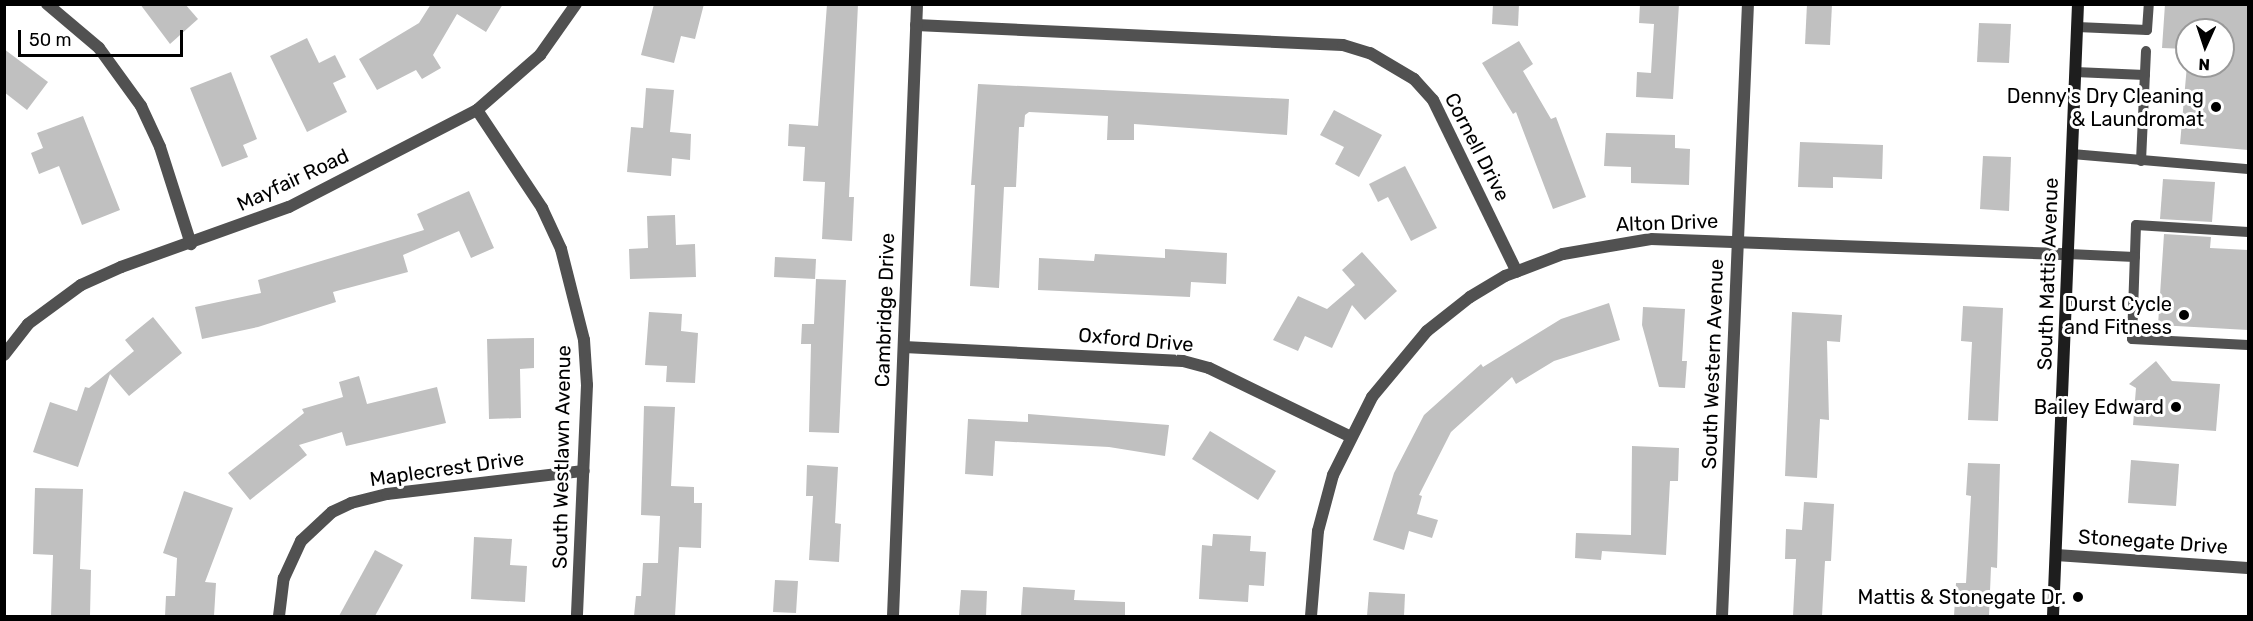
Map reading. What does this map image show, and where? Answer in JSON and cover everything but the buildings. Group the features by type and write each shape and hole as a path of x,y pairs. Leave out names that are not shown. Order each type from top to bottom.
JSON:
{"main road":[{"name":"South Mattis Avenue","path":"2053,616 2078,4"}],"street":[{"path":"47,4 99,48 136,97 160,147 191,243"},
{"name":"Mayfair Road","path":"4,355 28,324 81,285 121,267 289,207 477,110 540,55 576,4"},
{"name":"Cambridge Drive","path":"893,616 917,4"},
{"name":"South Western Avenue","path":"1722,616 1748,4"},
{"name":"Cornell Drive","path":"916,25 1343,45 1370,53 1414,80 1433,100 1517,272"},
{"name":"South Westlawn Avenue","path":"477,110 542,208 573,285 584,340 584,471 577,616"},
{"name":"Alton Drive","path":"1311,616 1318,531 1349,436 1384,380 1427,331 1470,297 1517,272 1563,254 1613,243 1652,239 2068,254"},
{"name":"Oxford Drive","path":"904,347 1183,361 1209,368 1349,436"},
{"name":"Maplecrest Drive","path":"279,616 284,578 301,541 316,525 351,503 387,494 584,471"},
{"name":"Stonegate Drive","path":"2056,555 2248,568"}],"lane":[{"path":"2077,27 2147,30 2149,4"},
{"path":"2141,161 2146,51"},
{"path":"2075,72 2145,75"},
{"path":"2072,154 2248,169"},
{"path":"2248,232 2136,225 2132,339 2248,345"},
{"path":"2068,254 2135,258"}],"place":[{"name":"Denny's Dry Cleaning & Laundromat","path":"2216,107"},
{"name":"Durst Cycle and Fitness","path":"2184,315"},
{"name":"Bailey Edward","path":"2176,407"},
{"name":"Mattis & Stonegate Dr.","path":"2078,597"}]}
